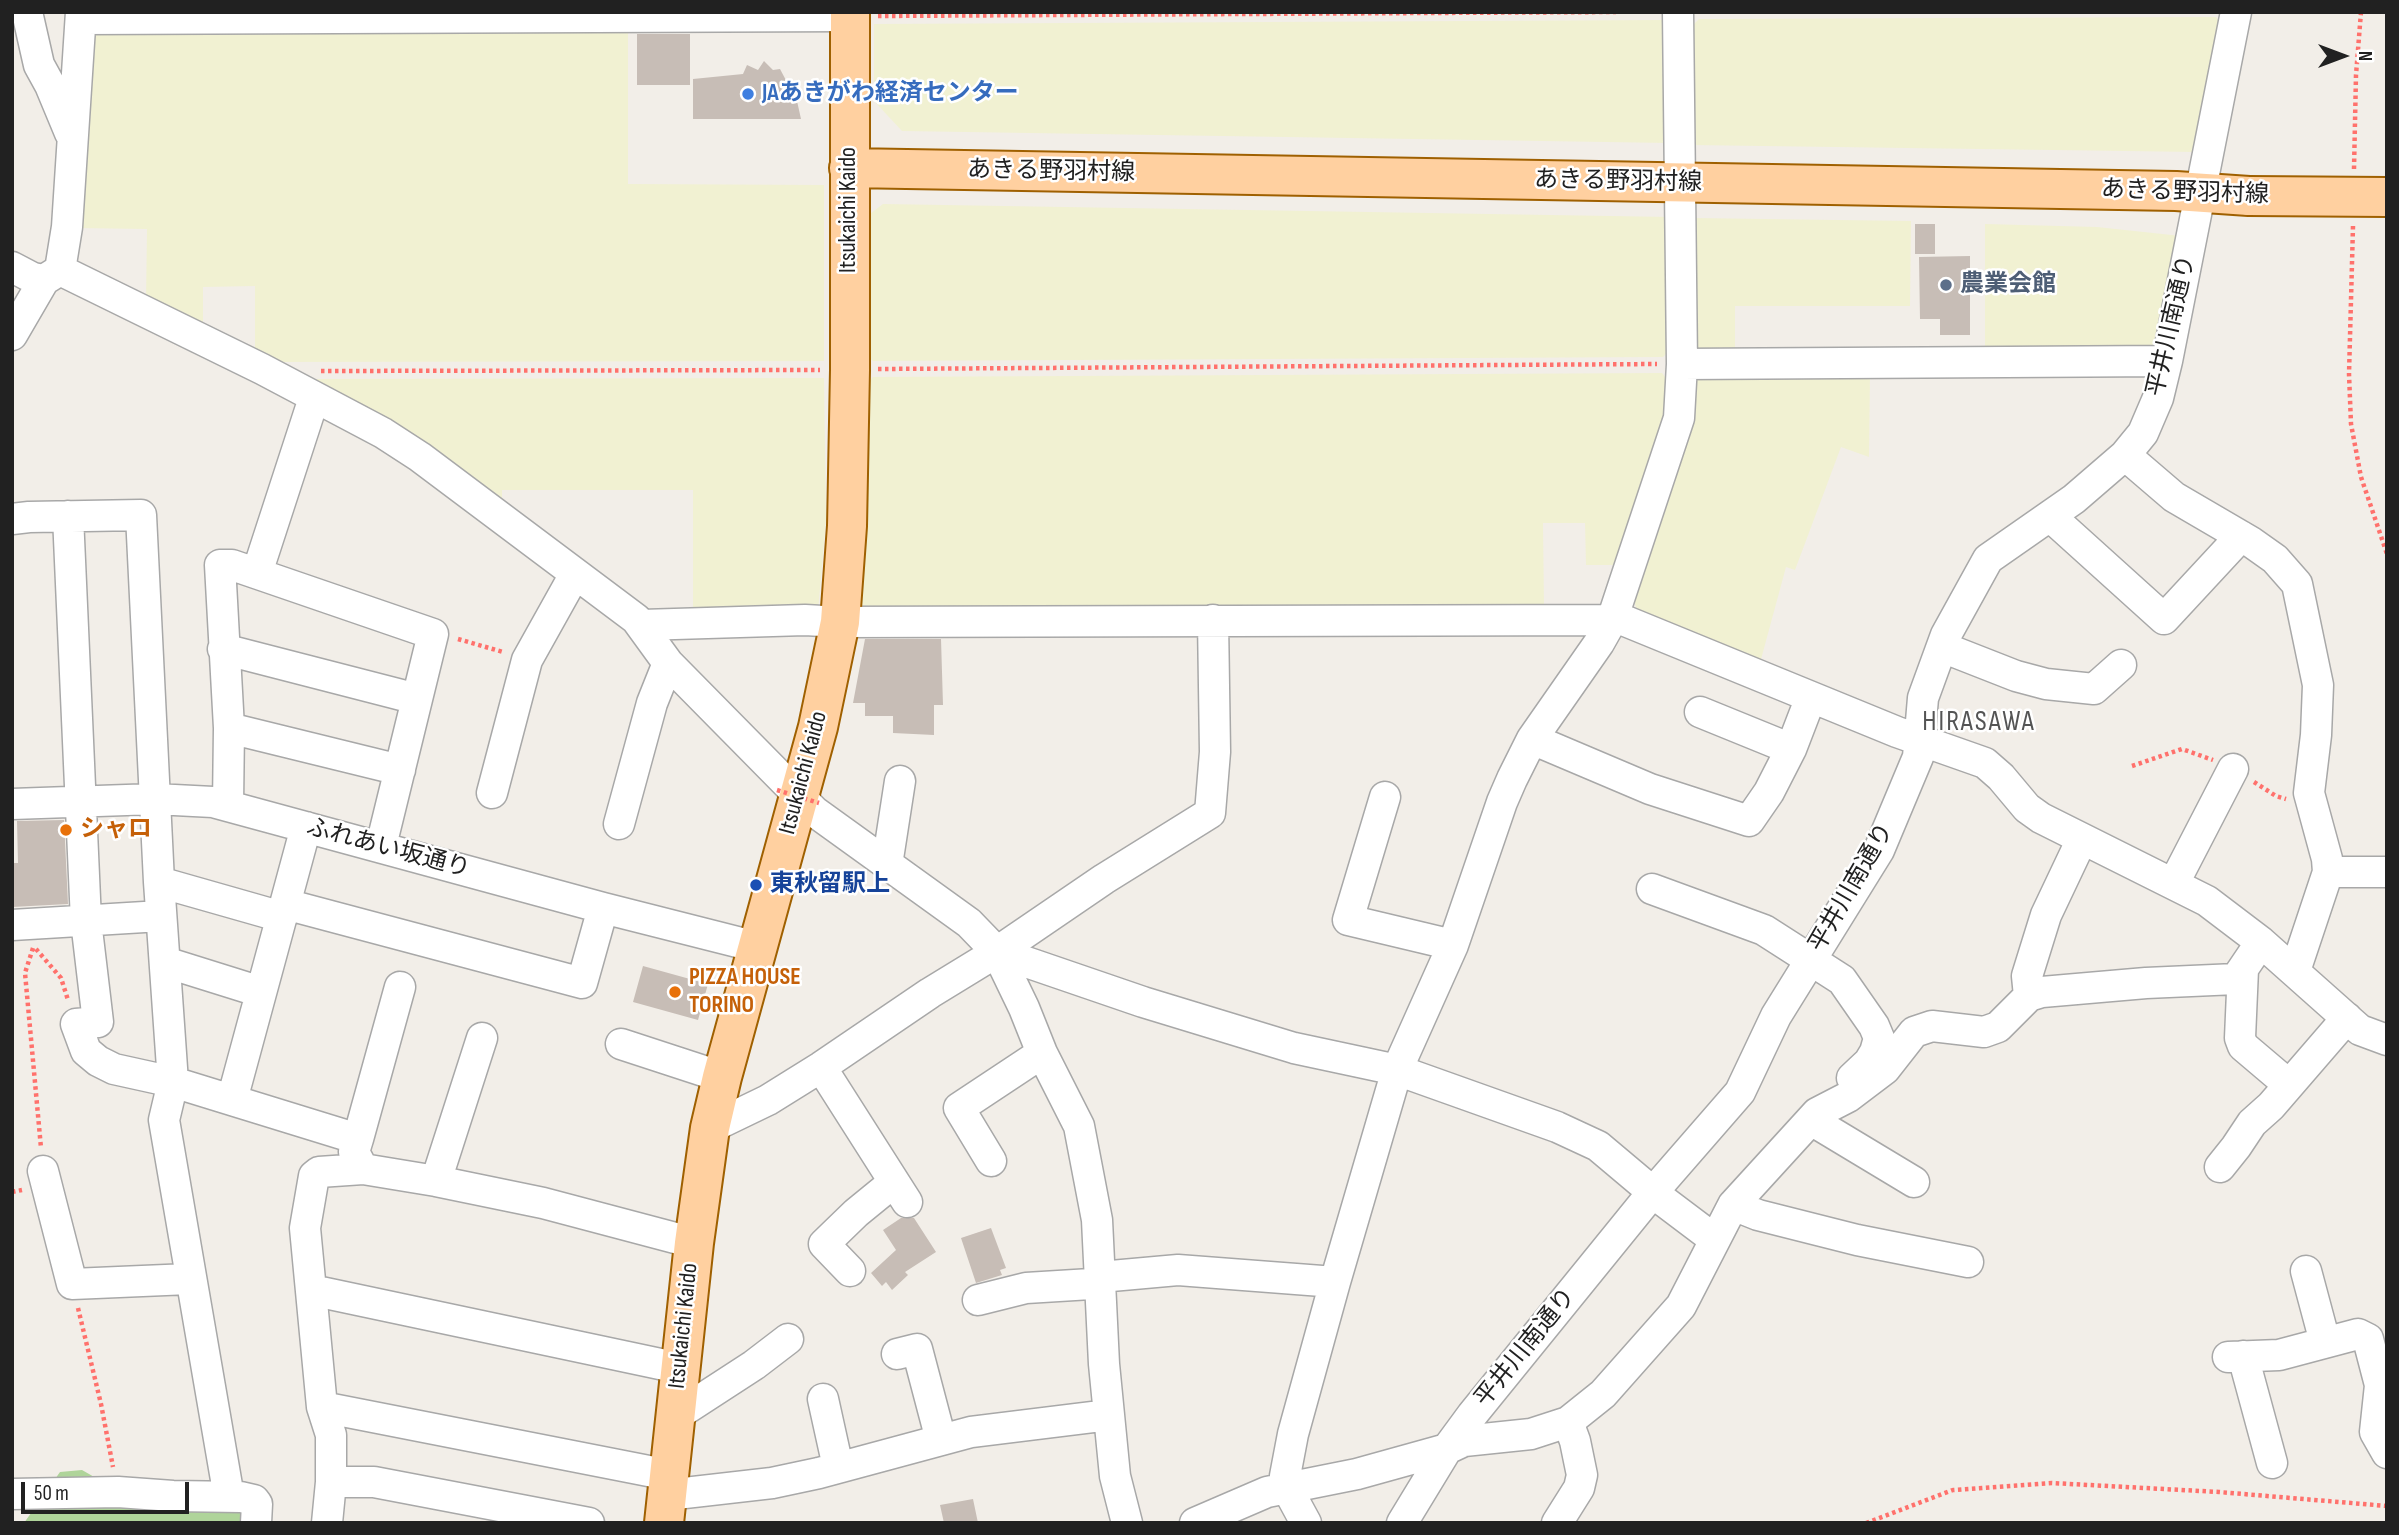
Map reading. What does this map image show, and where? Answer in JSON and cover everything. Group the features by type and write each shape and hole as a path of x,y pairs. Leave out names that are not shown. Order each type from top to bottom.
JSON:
{"main road":[{"name":"Itsukaichi Kaido","path":"667,1498 679,1368 710,1128 818,727 840,622 847,526 850,370 850,14"},
{"name":"あきる野羽村線","path":"849,168 2387,197"}],"street":[{"path":"27,12 39,65 73,142"},
{"path":"1307,1523 1287,1488 1285,1476 1293,1434 1397,1070 1452,946 1502,802 1532,739 1612,620 1679,418 1682,363 1678,12"},
{"name":"平井川南通り","path":"1402,1523 1447,1449 1653,1192 1740,1092 1776,1016 1879,850 1919,757 1923,698 1942,647 1988,559 2051,517 2125,455 2143,433 2158,398 2236,12"},
{"path":"12,335 52,275 67,227 81,15 850,14"},
{"path":"12,267 33,278 52,275 303,392 401,445 642,625 652,644 668,663 815,812 969,923 997,953 1024,1007 1042,1053 1079,1126 1097,1220 1099,1280 1115,1476 1127,1523"},
{"path":"1682,363 2166,361"},
{"path":"257,573 303,392"},
{"path":"2125,455 2174,497 2275,559 2297,584 2318,685 2316,735 2309,793 2328,872 2295,971"},
{"path":"12,519 141,515 159,882 173,1082 164,1120 189,1279 229,1497"},
{"path":"68,516 86,921 98,1022 76,1024 86,1051 114,1069 173,1082 358,1139"},
{"path":"2051,517 2164,619 2241,536"},
{"path":"228,805 229,728 220,565 232,565 257,573 433,634 381,846"},
{"path":"492,793 527,660 575,574"},
{"path":"642,625 805,620 1623,620 1811,697 1985,763 2001,777 2027,808 2041,818 2207,901 2261,942 2360,1030 2387,1040"},
{"path":"710,1128 768,1100 821,1068 929,993 997,953 1104,878 1210,813 1215,752 1213,620"},
{"path":"1942,647 2016,676 2046,684 2094,689 2121,665"},
{"path":"223,649 417,699"},
{"path":"619,824 652,703 668,663"},
{"path":"1532,739 1650,789 1749,821 1769,792 1791,749 1811,697"},
{"path":"1700,712 1791,749"},
{"path":"229,728 400,770"},
{"path":"2174,883 2233,769"},
{"path":"887,865 900,781"},
{"path":"1385,797 1348,920 1452,946"},
{"name":"ふれあい坂通り","path":"12,804 155,799 213,802 757,947"},
{"path":"232,1100 306,827"},
{"path":"2029,996 2027,976 2046,915 2082,839"},
{"path":"2328,872 2387,872"},
{"path":"159,882 582,983 603,908"},
{"path":"1195,1523 1267,1492 1357,1474 1447,1449 1464,1441 1531,1434 1568,1422 1602,1394 1681,1306 1733,1205 1814,1116 1868,1062 1875,1052 1879,1038 1874,1026 1842,980 1764,930 1652,889"},
{"path":"25,932 86,921 161,916"},
{"path":"1814,1116 1848,1097 1885,1069 1914,1032 1931,1026 1984,1032 1998,1027 2029,996 2042,992 2236,979 2261,942"},
{"path":"997,953 1143,1002 1294,1048 1397,1070 1587,1140 1714,1239"},
{"path":"165,962 261,992"},
{"path":"2243,969 2240,1038 2243,1046 2289,1085"},
{"path":"363,1169 354,1152 400,986"},
{"path":"2220,1167 2252,1124 2347,1018"},
{"path":"436,1181 482,1038"},
{"path":"621,1044 722,1077"},
{"path":"991,1161 959,1108 1042,1053"},
{"path":"821,1068 901,1192 856,1213 824,1244 850,1271"},
{"path":"1814,1116 1914,1182"},
{"path":"327,1523 331,1482 331,1435 322,1407 305,1228 314,1176 319,1172 363,1169 436,1181 543,1203 694,1243"},
{"path":"44,1171 72,1284 189,1279"},
{"path":"1733,1205 1758,1215 1845,1237 1968,1262"},
{"path":"978,1300 1026,1288 1091,1284 1111,1276 1178,1270 1335,1282"},
{"path":"2306,1271 2325,1342"},
{"path":"311,1290 679,1368"},
{"path":"2272,1463 2236,1356 2279,1355 2358,1334 2368,1339 2380,1385 2382,1412 2375,1432 2387,1453"},
{"path":"674,1417 754,1365 788,1339"},
{"path":"897,1354 917,1349 941,1440"},
{"path":"823,1399 838,1467"},
{"path":"322,1407 667,1498 772,1483 971,1432 1109,1415"},
{"path":"1557,1523 1579,1488 1582,1475 1568,1422"},
{"path":"331,1482 374,1482 589,1523"},
{"path":"12,1494 118,1492 229,1497 254,1500 257,1504 256,1523"}],"path":[{"path":"850,14 1616,12"},
{"path":"2354,174 2356,75 2361,12"},
{"path":"2353,214 2350,424 2361,477 2387,554"},
{"path":"303,392 311,371 850,370 1682,363"},
{"path":"433,634 527,660"},
{"path":"25,932 61,978 76,1024"},
{"path":"25,932 25,973 44,1171"},
{"path":"72,1284 101,1404 118,1492"},
{"path":"1866,1523 1953,1490 2052,1483 2219,1492 2387,1506"}],"green space":[{"path":"2216,17 2223,26 2198,152 1690,145 1688,30 1699,19"},
{"path":"1664,20 1670,143 902,131 874,101 874,24"},
{"path":"628,27 628,184 824,185 824,361 268,362 255,357 255,286 203,287 203,329 146,301 147,229 75,228 90,37 99,29"},
{"path":"883,204 1671,217 1674,346 1663,357 873,361 865,354 866,217"},
{"path":"1692,218 1911,221 1910,306 1735,306 1735,356 1700,355 1691,347"},
{"path":"1985,224 2097,227 2181,236 2160,348 1985,354"},
{"path":"1662,373 1670,383 1671,409 1619,565 1586,565 1585,523 1543,523 1544,608 861,608 858,605 866,384 873,377"},
{"path":"1700,373 1870,373 1869,457 1841,447 1795,570 1786,567 1760,663 1638,612 1631,594 1691,383"},
{"path":"824,378 826,519 818,611 693,614 693,490 502,490 502,505 313,384 317,379"},
{"path":"82,1470 131,1498 251,1512 251,1523 24,1523 60,1472"}],"building":[{"path":"637,34 690,34 690,85 637,85"},
{"path":"764,61 773,70 780,69 797,101 801,119 693,119 693,79 743,74 747,65 758,70"},
{"path":"1915,224 1935,224 1935,254 1915,254"},
{"path":"1970,256 1970,335 1940,335 1940,319 1920,319 1919,257"},
{"path":"865,639 941,639 943,705 934,705 934,735 893,733 893,716 865,716 865,703 853,703"},
{"path":"64,820 68,904 12,907 12,863 18,863 17,821"},
{"path":"643,966 708,984 698,1020 633,1002"},
{"path":"901,1218 914,1218 936,1252 905,1272 908,1275 892,1290 886,1282 882,1286 871,1273 896,1250 883,1230"},
{"path":"991,1228 1006,1268 1000,1270 1002,1275 976,1283 961,1238"},
{"path":"973,1499 978,1523 944,1523 940,1505"}],"place":[{"name":"JAあきがわ経済センター","path":"748,94"},
{"name":"農業会館","path":"1946,285"},
{"name":"シャロ","path":"66,830"},
{"name":"東秋留駅上","path":"756,885"},
{"name":"PIZZA HOUSE TORINO","path":"675,992"}],"district":[{"name":"HIRASAWA","path":"1979,723"}]}
